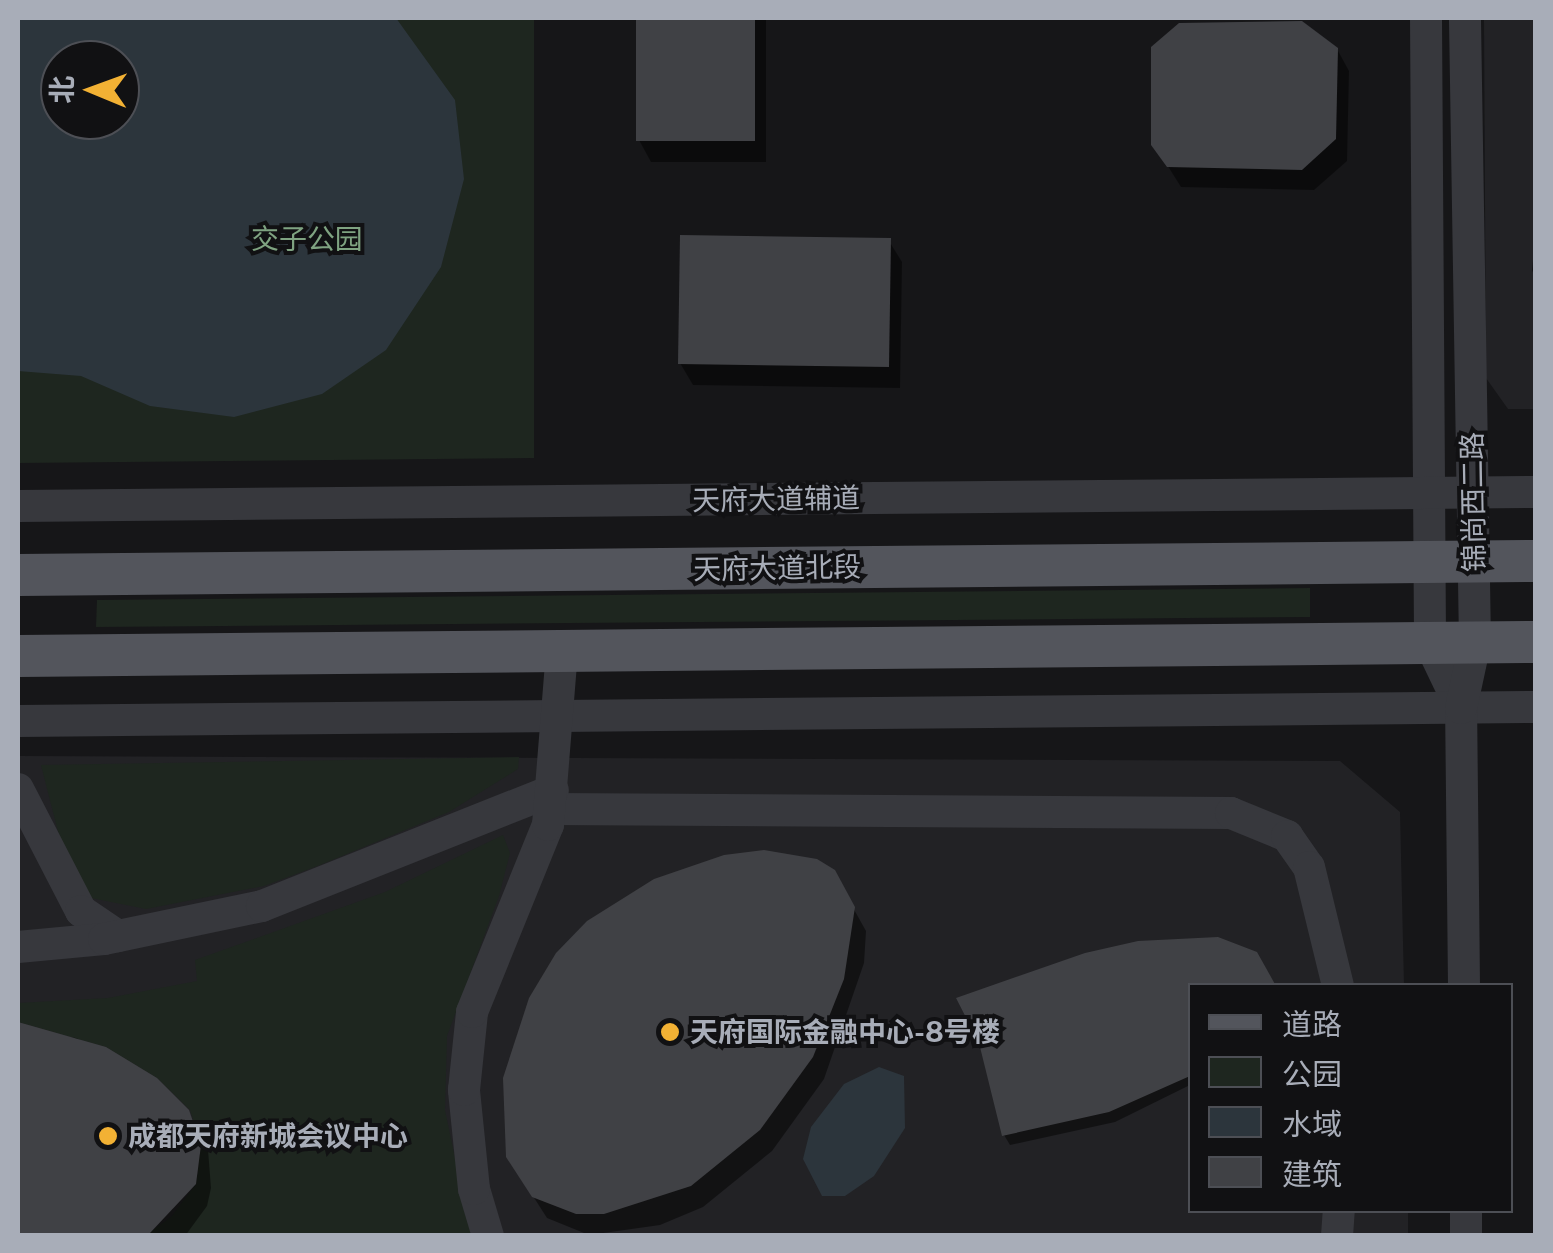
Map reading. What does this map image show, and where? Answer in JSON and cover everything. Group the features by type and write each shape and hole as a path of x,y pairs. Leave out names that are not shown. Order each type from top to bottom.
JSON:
{"main road":[{"name":"天府大道北段","path":"18,574 1536,561"},
{"path":"18,656 1536,642"}],"street":[{"path":"1426,18 1430,643 1462,708"},
{"name":"锦尚西二路","path":"1464,983 1462,708 1475,643 1465,18"},
{"name":"天府大道辅道","path":"18,506 1536,492"},
{"path":"488,1236 474,1189 464,1090 472,1012 552,799 562,651"},
{"path":"18,721 1536,707"},
{"path":"18,790 82,911 118,936"},
{"path":"18,947 118,936 262,906 552,799 1231,813 1287,836 1309,868 1337,983"}],"shaded area":[{"path":"1484,18 1535,18 1535,409 1508,409 1486,378"},
{"path":"18,756 1340,761 1400,812 1404,983 1188,983 1188,1213 1408,1213 1408,1235 18,1236"}],"green space":[{"name":"交子公园","path":"18,18 534,18 534,458 18,463"},
{"path":"1310,588 1310,617 96,627 97,600"},
{"path":"519,757 518,769 449,812 320,865 264,886 146,909 86,897 63,851 41,765"},
{"path":"503,835 510,853 499,896 447,1036 445,1110 471,1235 146,1235 171,1217 196,1184 201,1145 190,1110 157,1078 106,1047 18,1022 18,1003 108,998 197,981 195,960 385,892"}],"water":[{"name":"交子公园","path":"18,18 396,18 455,100 464,179 441,267 386,350 322,394 234,417 150,406 81,376 18,371"},
{"path":"879,1067 904,1076 905,1128 874,1176 845,1196 822,1196 803,1159 811,1127 844,1084"}],"building":[{"path":"636,18 755,18 755,141 636,141"},
{"path":"1302,21 1338,48 1336,139 1302,170 1167,167 1151,145 1151,47 1179,23"},
{"path":"680,235 891,238 889,367 678,364"},
{"name":"天府国际金融中心-8号楼","path":"764,850 817,859 835,870 855,907 844,979 813,1057 760,1130 691,1186 604,1214 576,1214 532,1197 506,1157 503,1078 529,998 556,953 587,921 654,879 724,855"},
{"path":"1218,937 1257,952 1274,983 1188,983 1188,1077 1109,1112 1002,1136 979,1043 956,998 1085,953 1138,941"},
{"name":"成都天府新城会议中心","path":"18,1022 106,1047 157,1078 189,1110 201,1145 196,1184 150,1233 18,1236"}],"place":[{"name":"天府国际金融中心-8号楼","path":"670,1032"},
{"name":"成都天府新城会议中心","path":"108,1136"}]}
